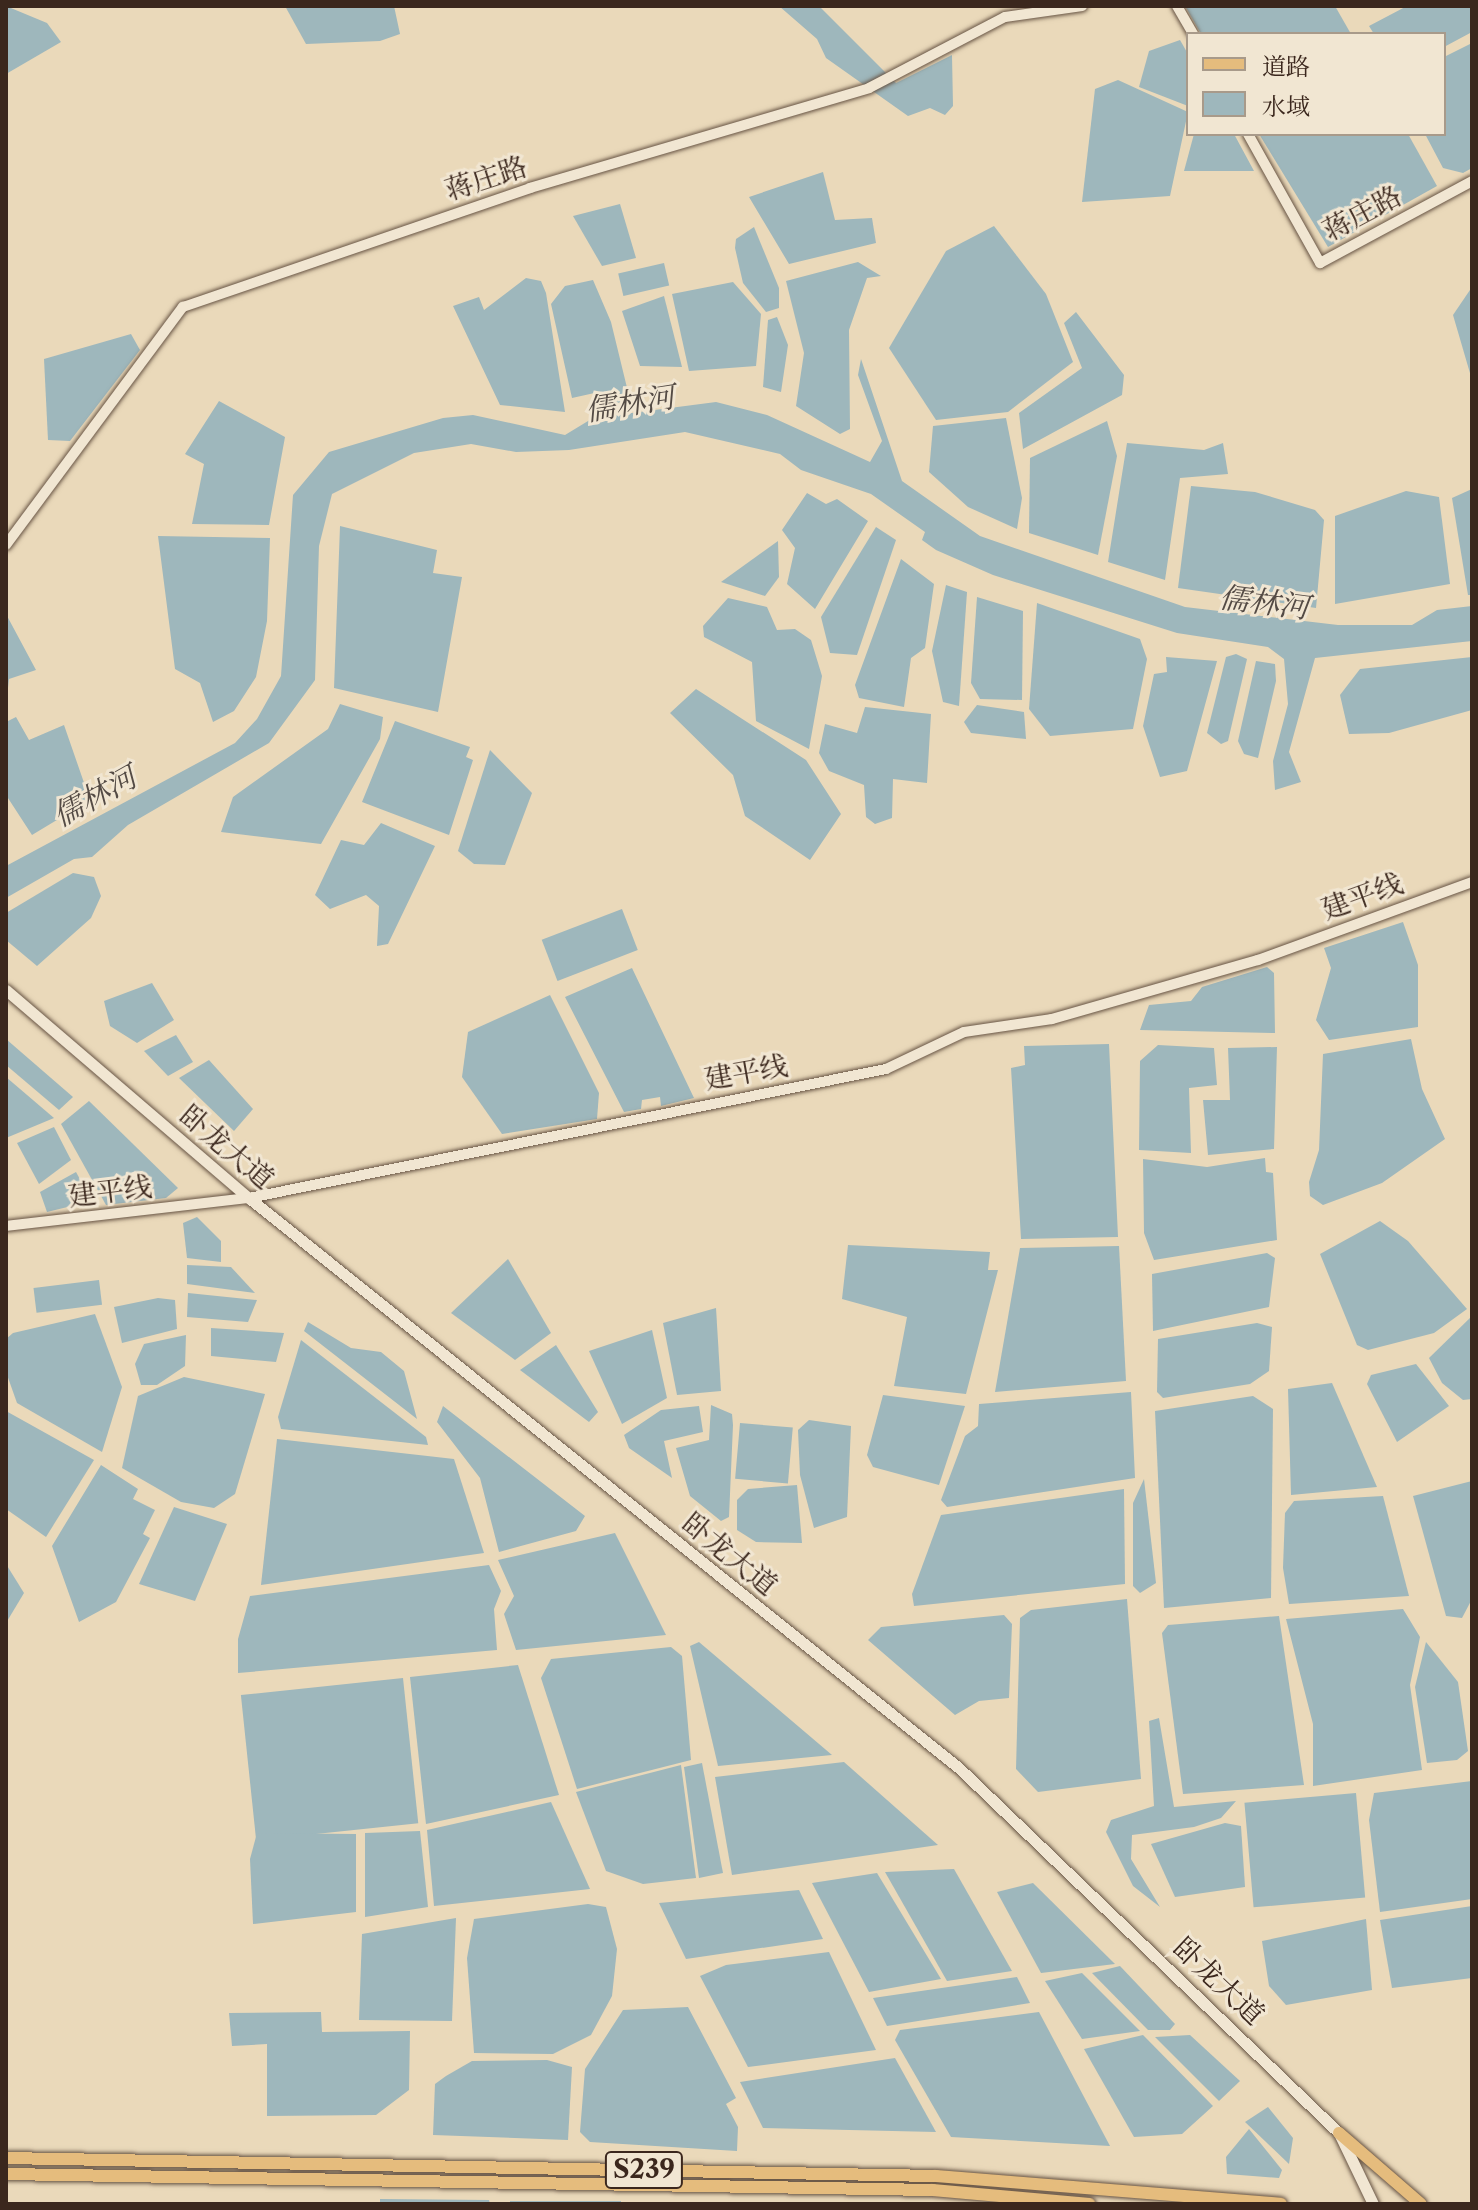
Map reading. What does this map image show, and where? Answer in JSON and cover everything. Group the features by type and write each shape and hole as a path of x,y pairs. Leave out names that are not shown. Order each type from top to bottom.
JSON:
{"main road":[{"name":"卧龙大道","path":"6,990 249,1198 959,1768 1339,2133 1373,2204"},
{"path":"1339,2133 1421,2204"},
{"name":"S239","path":"6,2158 936,2176 1281,2204"},
{"name":"S239","path":"6,2174 933,2190 1089,2204"}],"street":[{"name":"蒋庄路","path":"6,545 183,307 530,188 869,88 1005,17 1045,17 1082,6"},
{"path":"1177,6 1192,32"},
{"name":"蒋庄路","path":"1249,136 1320,263 1472,181"},
{"name":"建平线","path":"6,1226 249,1198 886,1069 964,1032 1052,1019 1258,960 1472,882"}],"water":[{"path":"6,6 47,23 61,42 6,74"},
{"path":"285,6 394,6 400,34 380,41 306,44"},
{"path":"779,6 819,6 896,83 952,55 953,106 945,115 930,108 908,116 826,58 817,39"},
{"path":"1185,6 1335,6 1350,32 1200,32"},
{"path":"1407,6 1472,6 1472,32 1446,46 1446,32 1373,32 1369,26"},
{"path":"1180,40 1186,50 1186,105 1139,87 1149,51"},
{"path":"1472,43 1472,168 1463,173 1443,168 1426,136 1446,136 1446,56"},
{"path":"1118,80 1186,111 1170,196 1082,202 1095,89"},
{"path":"1193,136 1235,136 1254,171 1184,171"},
{"path":"1260,136 1409,136 1437,186 1328,247"},
{"path":"823,172 835,220 872,218 876,243 789,264 749,197"},
{"path":"620,204 636,258 602,266 573,216"},
{"path":"994,226 1046,294 1073,362 1008,412 936,420 889,348 946,251"},
{"path":"754,227 779,288 779,308 766,312 743,283 735,248 736,239"},
{"path":"858,262 881,276 867,278 849,330 850,429 840,434 796,406 804,353 786,281"},
{"path":"664,263 669,285 623,296 618,274"},
{"path":"526,278 541,281 546,293 565,412 500,405 453,306 479,297 484,310"},
{"path":"593,280 611,322 630,400 613,404 599,392 572,398 551,304 565,286"},
{"path":"733,282 761,314 756,366 689,371 672,294"},
{"path":"1472,287 1472,380 1453,315"},
{"path":"664,296 682,367 640,366 622,311"},
{"path":"1076,312 1124,375 1122,395 1023,449 1019,413 1082,368 1064,323"},
{"path":"777,317 788,345 781,392 763,387 768,320"},
{"path":"131,334 140,350 70,441 48,440 44,359"},
{"path":"861,359 902,481 980,536 1185,607 1338,625 1412,625 1437,610 1472,606 1472,641 1315,658 1289,752 1301,782 1275,790 1273,761 1288,704 1284,659 1268,647 1177,633 993,575 936,550 922,540 925,532 871,494 801,470 780,454 685,432 569,450 516,452 471,444 414,453 332,494 319,546 315,680 269,743 128,825 92,857 74,859 6,898 6,866 235,743 257,719 281,676 293,495 329,452 443,418 473,415 565,435 593,418 716,402 767,415 870,462 882,441 858,375"},
{"path":"219,401 285,437 269,525 192,524 204,464 185,454"},
{"path":"1006,418 1022,498 1017,529 968,507 929,472 933,426"},
{"path":"1107,421 1117,456 1098,555 1029,533 1030,458"},
{"path":"1127,443 1204,450 1223,443 1228,474 1180,478 1165,580 1108,562"},
{"path":"1191,486 1255,492 1315,510 1324,520 1316,608 1178,588"},
{"path":"1472,489 1472,595 1468,595 1452,498"},
{"path":"1406,491 1439,497 1450,584 1335,604 1335,516"},
{"path":"807,493 826,504 837,499 868,521 815,609 787,584 795,548 782,530"},
{"path":"340,526 437,550 433,573 462,577 438,712 334,688"},
{"path":"876,527 896,540 857,655 830,653 821,617"},
{"path":"158,536 270,538 267,621 256,677 234,711 213,722 200,683 175,669"},
{"path":"778,541 779,577 765,596 721,582"},
{"path":"901,559 934,584 925,648 911,658 904,707 859,698 855,685"},
{"path":"946,585 967,592 959,706 943,702 932,651"},
{"path":"977,597 1023,611 1022,700 980,699 971,683"},
{"path":"728,598 767,607 777,630 795,629 811,640 822,676 809,749 756,721 752,662 704,637 703,626"},
{"path":"1037,603 1140,639 1147,659 1133,729 1050,736 1029,709"},
{"path":"6,614 36,670 9,679 6,706"},
{"path":"1236,654 1247,659 1228,741 1221,744 1207,733 1226,657"},
{"path":"1166,657 1217,661 1187,771 1160,777 1143,726 1154,674 1167,672"},
{"path":"1472,657 1472,710 1389,733 1349,734 1340,695 1360,669"},
{"path":"1256,661 1275,664 1276,681 1258,758 1244,754 1238,741"},
{"path":"696,689 806,760 841,814 810,860 745,816 733,775 670,713"},
{"path":"340,704 383,717 380,739 321,844 221,832 233,797 328,729"},
{"path":"977,705 1024,712 1026,739 971,733 964,722"},
{"path":"865,707 931,714 927,783 893,779 892,818 875,824 866,817 864,785 829,771 819,753 825,724 857,733"},
{"path":"16,717 29,740 64,725 90,800 32,835 6,795 6,722"},
{"path":"395,721 470,747 466,757 473,760 449,835 362,802"},
{"path":"490,750 532,793 505,865 474,864 458,851"},
{"path":"381,823 435,846 388,944 377,946 379,906 366,895 330,909 315,895 341,840 364,845"},
{"path":"73,873 94,877 101,896 91,918 37,966 6,940 6,913"},
{"path":"622,909 638,950 557,981 542,940"},
{"path":"1403,922 1418,965 1418,1027 1329,1040 1316,1020 1331,968 1324,948"},
{"path":"1267,967 1274,973 1275,1033 1140,1030 1149,1005 1191,1001 1202,987"},
{"path":"632,968 694,1098 661,1106 660,1097 642,1100 641,1109 624,1112 565,997"},
{"path":"152,983 174,1020 137,1043 110,1026 104,1001"},
{"path":"550,995 599,1093 597,1119 502,1134 462,1077 468,1032"},
{"path":"176,1035 193,1062 168,1076 144,1051"},
{"path":"6,1039 73,1097 59,1110 6,1065"},
{"path":"1411,1039 1422,1089 1445,1139 1382,1183 1323,1205 1310,1196 1309,1182 1319,1150 1323,1054"},
{"path":"1109,1044 1118,1237 1021,1239 1011,1068 1025,1065 1024,1046"},
{"path":"1158,1045 1214,1048 1217,1085 1189,1088 1191,1153 1139,1150 1140,1061"},
{"path":"1277,1047 1274,1149 1208,1155 1203,1100 1230,1100 1228,1048"},
{"path":"209,1060 253,1109 234,1131 179,1078"},
{"path":"6,1077 54,1118 6,1138"},
{"path":"89,1101 178,1188 166,1198 106,1205 61,1124"},
{"path":"54,1127 71,1160 39,1184 17,1143"},
{"path":"1265,1158 1266,1172 1273,1173 1277,1240 1154,1260 1144,1233 1143,1159 1207,1167"},
{"path":"76,1172 92,1201 47,1212 40,1192"},
{"path":"197,1217 221,1241 221,1262 187,1258 183,1223"},
{"path":"1380,1221 1408,1241 1467,1309 1434,1333 1368,1350 1357,1345 1320,1254"},
{"path":"848,1245 990,1252 988,1270 998,1270 966,1394 894,1386 907,1317 842,1299"},
{"path":"1119,1246 1126,1381 995,1392 1020,1248"},
{"path":"1267,1253 1275,1258 1269,1307 1153,1331 1152,1274"},
{"path":"508,1259 551,1333 515,1360 451,1313"},
{"path":"187,1265 231,1267 255,1293 187,1284"},
{"path":"99,1280 102,1305 37,1313 33,1288"},
{"path":"188,1293 257,1300 248,1322 187,1317"},
{"path":"158,1298 175,1300 177,1329 122,1343 114,1307"},
{"path":"716,1308 721,1391 677,1395 663,1323"},
{"path":"95,1314 122,1387 102,1452 17,1403 6,1372 6,1339 13,1333"},
{"path":"1472,1316 1472,1399 1463,1400 1442,1383 1429,1358"},
{"path":"308,1322 351,1348 381,1352 404,1371 417,1419 304,1331"},
{"path":"1257,1323 1272,1327 1269,1371 1250,1384 1163,1398 1157,1392 1158,1339"},
{"path":"211,1328 284,1333 276,1362 211,1356"},
{"path":"652,1330 667,1398 622,1424 589,1351"},
{"path":"186,1335 185,1366 157,1385 141,1385 135,1364 144,1344"},
{"path":"301,1340 426,1437 428,1445 281,1429 278,1417"},
{"path":"556,1345 598,1412 589,1422 520,1370"},
{"path":"1416,1364 1449,1406 1397,1442 1367,1384 1371,1375"},
{"path":"184,1377 265,1394 235,1494 214,1508 181,1502 122,1468 138,1396"},
{"path":"1332,1383 1377,1487 1291,1495 1288,1389"},
{"path":"1131,1392 1135,1478 947,1507 941,1500 965,1436 978,1426 979,1404"},
{"path":"883,1395 965,1406 939,1485 873,1467 867,1455"},
{"path":"1253,1396 1273,1409 1271,1598 1164,1608 1155,1411"},
{"path":"711,1405 732,1414 733,1425 729,1517 721,1521 690,1496 676,1448 709,1440"},
{"path":"443,1406 585,1516 576,1531 499,1552 480,1478 437,1422"},
{"path":"699,1406 703,1432 664,1441 672,1478 629,1448 624,1435 661,1410"},
{"path":"6,1411 94,1460 46,1537 6,1509"},
{"path":"809,1420 851,1426 847,1517 814,1528 800,1475 798,1430"},
{"path":"740,1423 793,1428 788,1483 735,1479"},
{"path":"277,1439 454,1459 484,1553 261,1585"},
{"path":"101,1465 138,1489 133,1499 155,1510 143,1534 150,1538 116,1602 79,1622 52,1546"},
{"path":"1144,1479 1156,1583 1140,1593 1133,1586 1133,1503"},
{"path":"1472,1481 1472,1599 1462,1618 1446,1616 1413,1496"},
{"path":"797,1485 802,1543 756,1542 737,1530 737,1500 748,1489"},
{"path":"1124,1489 1125,1584 914,1606 912,1594 941,1515"},
{"path":"1383,1496 1409,1596 1289,1604 1283,1568 1285,1513 1294,1501"},
{"path":"174,1507 227,1524 195,1601 139,1584"},
{"path":"615,1533 666,1635 516,1650 504,1614 514,1596 498,1560"},
{"path":"6,1564 24,1593 6,1623"},
{"path":"489,1565 501,1591 494,1609 497,1650 238,1673 238,1639 250,1596"},
{"path":"1127,1599 1141,1779 1038,1792 1016,1769 1020,1618 1031,1610"},
{"path":"1403,1609 1420,1637 1410,1685 1422,1770 1313,1786 1313,1724 1286,1619"},
{"path":"1004,1615 1012,1624 1009,1698 979,1701 955,1715 868,1640 881,1627"},
{"path":"1279,1616 1304,1785 1183,1794 1162,1633 1168,1625"},
{"path":"699,1642 832,1755 718,1766 690,1646"},
{"path":"1426,1642 1458,1682 1468,1751 1457,1760 1427,1763 1415,1687"},
{"path":"671,1647 682,1656 691,1760 577,1789 541,1678 551,1659"},
{"path":"518,1665 559,1795 426,1824 410,1677"},
{"path":"403,1678 418,1823 256,1840 241,1695"},
{"path":"1159,1718 1174,1807 1236,1801 1221,1818 1194,1827 1132,1835 1131,1859 1160,1907 1133,1886 1106,1832 1111,1820 1154,1806 1149,1721"},
{"path":"844,1762 938,1845 732,1875 715,1777"},
{"path":"702,1763 723,1873 699,1878 684,1767"},
{"path":"681,1765 696,1878 643,1884 606,1871 576,1792"},
{"path":"1472,1781 1472,1899 1380,1912 1369,1820 1374,1793"},
{"path":"1356,1793 1365,1898 1254,1907 1244,1803"},
{"path":"551,1802 590,1889 434,1906 427,1830"},
{"path":"1225,1823 1241,1826 1245,1887 1175,1897 1151,1844"},
{"path":"420,1831 428,1907 365,1917 365,1833"},
{"path":"257,1833 356,1834 356,1912 253,1924 250,1859"},
{"path":"954,1869 1012,1971 947,1981 885,1872"},
{"path":"877,1873 941,1979 869,1992 812,1883"},
{"path":"1033,1883 1115,1964 1041,1973 997,1892"},
{"path":"799,1890 823,1939 686,1959 659,1903"},
{"path":"588,1904 606,1907 617,1949 612,1996 591,2035 553,2054 474,2053 467,1958 474,1919"},
{"path":"1472,1906 1472,1978 1392,1988 1380,1920"},
{"path":"456,1918 452,2021 359,2020 362,1934"},
{"path":"1366,1919 1372,1990 1286,2005 1269,1986 1262,1941"},
{"path":"829,1952 876,2050 748,2067 700,1976 726,1965"},
{"path":"1120,1966 1175,2024 1170,2030 1148,2030 1092,1973"},
{"path":"1082,1973 1140,2031 1082,2039 1045,1981"},
{"path":"1017,1977 1030,2003 887,2026 873,1998"},
{"path":"688,2007 736,2098 726,2104 738,2127 737,2151 590,2142 580,2132 585,2069 623,2010"},
{"path":"321,2012 322,2032 410,2031 409,2090 376,2115 267,2116 267,2044 232,2046 229,2013"},
{"path":"1039,2012 1110,2146 951,2137 895,2040 900,2030"},
{"path":"1143,2035 1213,2106 1182,2134 1134,2137 1084,2049"},
{"path":"1190,2035 1240,2081 1219,2101 1155,2037"},
{"path":"895,2058 936,2132 763,2128 740,2082"},
{"path":"547,2060 572,2067 568,2140 433,2135 435,2084 446,2076 472,2061"},
{"path":"1268,2107 1293,2138 1289,2164 1245,2122"},
{"path":"1249,2129 1282,2170 1279,2178 1227,2174 1226,2157"},
{"path":"380,2199 489,2200 490,2204 380,2204"},
{"path":"510,2201 621,2201 621,2204 510,2204"}],"water label":[{"name":"儒林河","path":"630,404"},
{"name":"儒林河","path":"1264,603"},
{"name":"儒林河","path":"95,797"}]}
